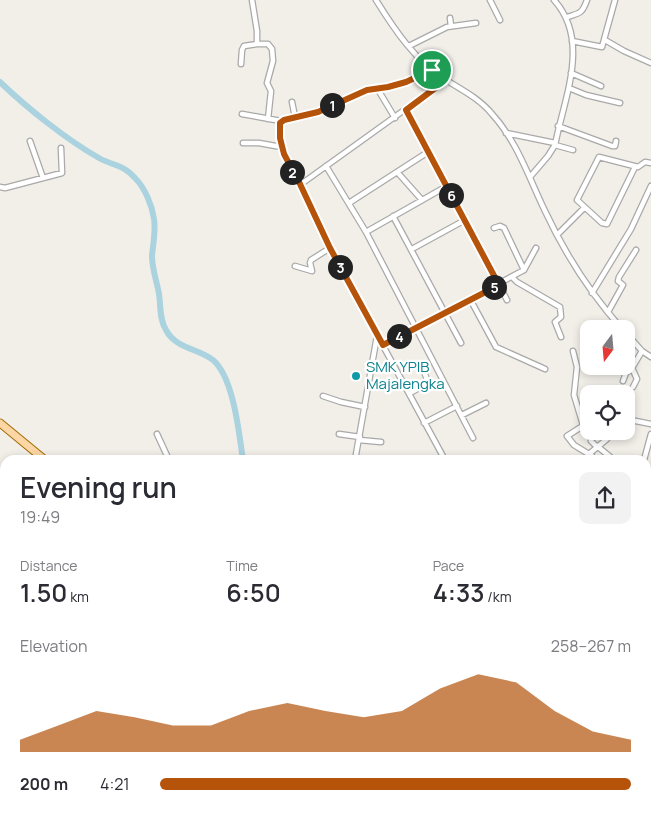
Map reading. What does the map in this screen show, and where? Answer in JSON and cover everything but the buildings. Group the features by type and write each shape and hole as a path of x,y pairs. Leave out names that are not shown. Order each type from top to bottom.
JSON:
{"main road":[{"path":"0,423 39,455"},
{"path":"0,428 32,455"}],"street":[{"path":"252,0 257,44"},
{"path":"376,0 409,46 432,70 484,105 493,114 506,133 530,177 557,235 580,275 615,320"},
{"path":"490,0 500,20"},
{"path":"530,177 548,156 555,144 573,59 572,41 567,17 554,0"},
{"path":"567,17 579,14 587,0"},
{"path":"572,41 601,47 605,40 615,0"},
{"path":"450,18 451,26"},
{"path":"409,46 444,28 476,22"},
{"path":"605,40 651,63"},
{"path":"241,64 244,46 268,44 272,49 273,65 268,82 271,91 268,119"},
{"path":"242,114 281,121 318,112 361,92 413,80 432,70"},
{"path":"571,73 601,86"},
{"path":"300,184 446,80"},
{"path":"377,88 395,118"},
{"path":"568,88 586,95 620,103"},
{"path":"292,102 295,117"},
{"path":"406,110 507,300"},
{"path":"281,121 281,147 292,172 300,184 330,248 410,393 441,455"},
{"path":"558,126 608,145 614,146 616,141"},
{"path":"506,133 555,144 572,150"},
{"path":"30,141 43,178"},
{"path":"243,143 259,143 281,147"},
{"path":"604,157 608,145"},
{"path":"0,187 5,188 62,173 61,148"},
{"path":"349,203 428,152"},
{"path":"635,167 607,224 602,223 584,208 577,199 599,158 604,157 635,167 639,167 645,162 651,163"},
{"path":"326,166 366,232 473,438"},
{"path":"398,172 422,200"},
{"path":"366,232 447,186"},
{"path":"592,293 631,229 651,186"},
{"path":"557,235 584,208"},
{"path":"393,216 461,343"},
{"path":"412,249 465,220"},
{"path":"494,228 500,226 504,228 524,270"},
{"path":"295,266 312,271 310,263 312,260 330,248"},
{"path":"383,345 499,285 524,270 536,248"},
{"path":"608,312 622,285 618,281 618,277 636,250"},
{"path":"512,277 517,282 560,307 561,317 555,322 561,337"},
{"path":"470,299 496,346 545,369"},
{"path":"356,455 377,336"},
{"path":"635,344 642,352 651,357"},
{"path":"573,351 577,367 574,396 580,415"},
{"path":"635,363 642,352"},
{"path":"410,393 428,383 425,374"},
{"path":"622,380 625,375"},
{"path":"323,396 365,407"},
{"path":"462,415 486,403"},
{"path":"424,423 457,406"},
{"path":"635,421 651,424"},
{"path":"580,427 569,434 567,438 574,445 589,454 606,440"},
{"path":"157,434 167,455"},
{"path":"339,434 381,442"},
{"path":"645,455 651,434"},
{"path":"591,441 608,455"}],"waterway":[{"path":"0,82 61,133 104,161 131,173 142,187 152,208 154,219 155,233 152,261 164,326 175,341 207,356 220,368 231,393 242,455"}],"place":[{"name":"SMK YPIB Majalengka","path":"356,376"}],"route":[{"path":"432,70 446,80 406,110 499,285 383,345 330,248 300,184 292,172 281,147 280,123 284,120 318,112 367,90 388,87 413,80 432,70"}]}
